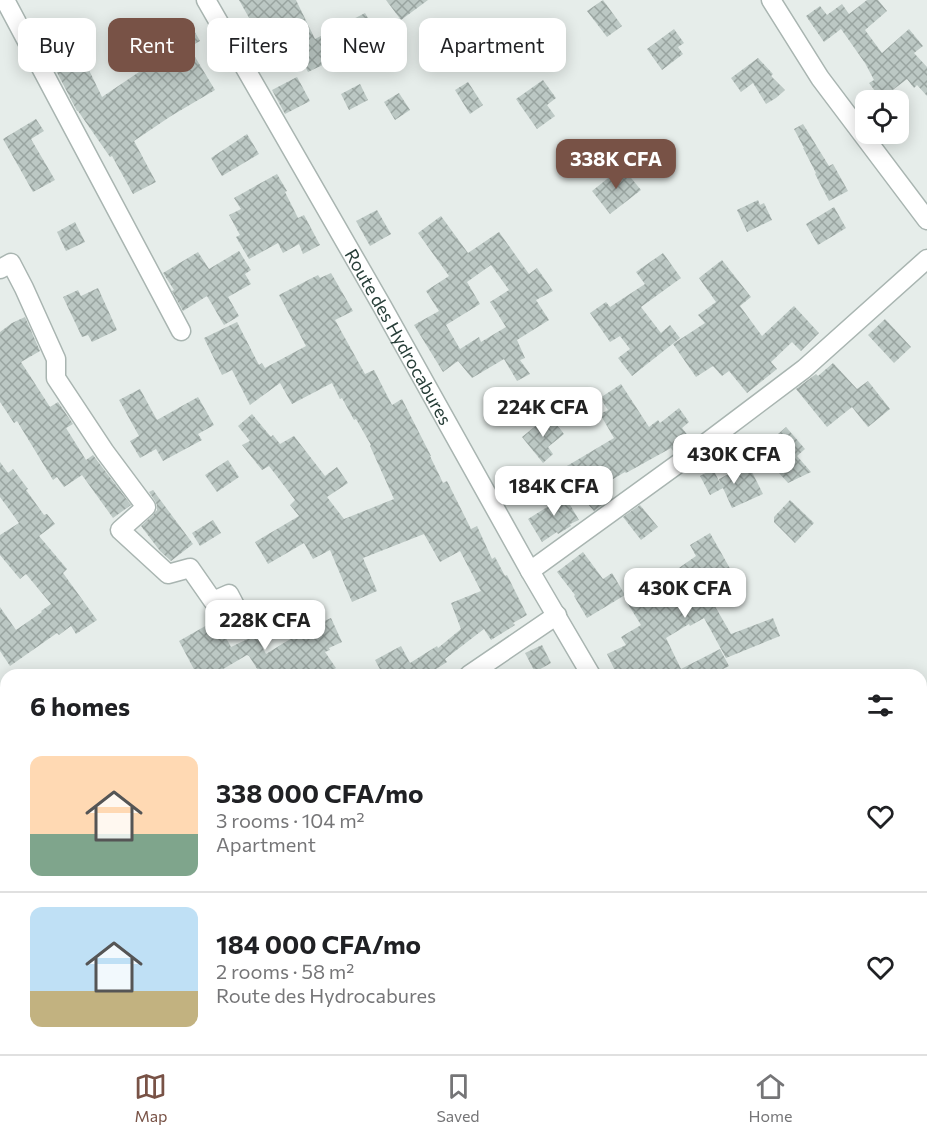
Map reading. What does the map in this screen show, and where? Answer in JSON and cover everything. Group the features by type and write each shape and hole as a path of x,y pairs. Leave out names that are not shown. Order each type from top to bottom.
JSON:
{"street":[{"path":"5,0 181,331"},
{"name":"Route des Hydrocabures","path":"206,0 588,669"},
{"path":"771,0 820,78 927,220"},
{"path":"530,571 804,369 927,259"},
{"path":"0,269 10,263 24,288 56,359 56,378 105,452 146,507 120,530 168,574 190,568 213,601 229,594 240,615"},
{"path":"478,669 557,615"}],"building":[{"path":"239,0 296,0 305,18 249,18"},
{"path":"386,0 428,0 404,18 400,18"},
{"path":"603,0 622,26 607,37 587,11"},
{"path":"867,0 878,0 887,11 865,30 882,53 909,29 923,46 914,53 927,67 927,96 917,85 914,88 907,79 893,90 874,90 869,83 874,80 865,63 841,29 824,42 806,16 820,6 827,15 842,4 849,14"},
{"path":"365,13 368,18 355,18"},
{"path":"309,27 315,39 321,36 321,66 309,72"},
{"path":"674,29 684,43 678,47 683,54 662,70 647,49"},
{"path":"195,32 200,41 195,44"},
{"path":"195,57 215,90 134,141 156,182 133,194 112,156 110,157 77,111 57,72 90,72 102,97 139,72 195,72"},
{"path":"758,58 785,90 766,104 753,83 741,92 731,78"},
{"path":"297,77 310,101 285,114 272,90"},
{"path":"543,80 556,98 547,105 555,116 537,129 516,99"},
{"path":"468,82 483,105 470,114 455,90"},
{"path":"360,84 368,100 349,110 341,94"},
{"path":"399,93 410,110 395,120 384,102"},
{"path":"36,119 44,131 31,139 55,180 33,192 3,139"},
{"path":"803,124 829,166 833,164 848,191 829,201 794,129"},
{"path":"247,134 259,154 222,176 211,158"},
{"path":"622,167 641,190 610,214 592,191"},
{"path":"277,174 298,218 304,215 320,245 303,254 299,244 283,253 278,243 249,259 236,237 240,235 229,215 241,209 234,198"},
{"path":"758,200 760,205 764,203 772,220 747,232 737,210"},
{"path":"834,207 846,228 818,245 806,224"},
{"path":"377,210 391,234 370,246 356,221"},
{"path":"441,216 468,253 499,232 529,274 537,268 553,291 536,300 549,320 517,340 525,358 520,360 530,374 517,381 504,359 472,378 458,361 443,372 414,325 439,311 426,291 449,276 418,233","holes":["491,265 509,290 490,302 506,327 481,342 479,337 460,349 446,325 480,304 467,282"]},
{"path":"75,222 85,242 66,251 57,232"},
{"path":"239,251 251,270 245,274 251,284 228,297 239,316 224,325 207,296 183,311 172,291 174,290 163,273 198,252 209,269"},
{"path":"663,253 681,278 641,307 661,333 670,325 680,338 632,376 618,358 630,349 620,336 610,342 590,313 606,302 610,307 645,284 636,272"},
{"path":"722,260 751,297 740,306 762,336 794,306 819,333 801,351 792,342 771,362 777,369 747,393 729,371 722,376 713,366 696,377 673,344 705,323 698,315 716,302 699,278"},
{"path":"331,273 353,311 335,320 365,374 374,370 392,405 402,399 443,483 447,481 471,529 477,526 492,559 495,557 505,576 507,575 527,615 491,640 484,629 445,659 447,662 436,669 380,669 375,660 401,646 410,663 437,646 438,648 461,629 451,603 481,591 460,551 440,562 424,534 363,558 377,591 352,602 330,550 313,559 304,543 268,564 255,542 299,516 290,505 295,500 269,466 262,470 242,445 250,441 238,426 252,414 271,437 273,435 280,444 294,436 325,476 337,467 348,483 327,497 344,519 394,499 371,445 332,383 292,404 280,383 250,405 232,370 222,375 204,338 237,322 259,365 262,363 265,368 306,346 279,295 318,275 320,278"},
{"path":"98,288 117,330 92,342 88,335 82,337 63,297 78,290 81,296"},
{"path":"25,317 40,351 21,362 50,407 58,402 73,424 66,428 86,460 93,455 131,505 113,518 82,475 64,487 57,477 53,480 17,421 14,423 0,402 0,332"},
{"path":"885,319 911,347 894,363 868,335"},
{"path":"833,363 857,389 868,381 890,409 868,427 852,407 827,427 796,389 816,374 818,376"},
{"path":"621,384 649,427 658,420 660,423 679,408 689,422 682,428 690,438 673,451 671,448 593,491 602,505 594,511 568,482 573,479 567,466 614,438 600,414 608,410 600,398"},
{"path":"140,389 157,420 198,397 214,425 198,434 202,440 163,461 156,449 140,458 130,441 139,436 119,400"},
{"path":"549,415 564,434 548,447 553,454 543,463 522,437"},
{"path":"786,427 805,449 797,456 811,472 788,483 759,451"},
{"path":"228,460 239,477 217,492 205,475"},
{"path":"0,462 8,473 13,469 44,515 47,514 55,524 39,536 67,569 63,573 97,620 76,634 71,626 59,635 57,633 10,666 0,651 0,607 16,630 51,604 26,574 20,579 0,555 0,535 19,523 0,497"},
{"path":"748,464 763,494 732,508 723,488 710,495 700,476 713,469 720,483 719,479"},
{"path":"560,488 579,520 542,542 528,519 552,504 547,496"},
{"path":"153,490 193,544 171,561 160,551 141,526 157,510 157,505 149,492"},
{"path":"790,500 814,523 795,543 774,522 774,517"},
{"path":"640,505 658,527 641,540 623,517"},
{"path":"213,520 221,533 200,546 192,533"},
{"path":"710,533 737,581 709,596 731,634 773,618 780,636 726,658 704,618 666,638 681,669 614,669 607,654 626,645 621,637 641,625 626,601 659,582 696,556 690,545"},
{"path":"583,552 603,579 612,573 625,595 587,618 575,595 557,572"},
{"path":"304,616 306,629 331,618 342,642 325,652 336,668 257,669 247,655 223,669 194,669 179,641 216,620 231,647 256,635 266,654 292,638 287,623"},
{"path":"542,645 551,663 540,669 533,669 525,653"},
{"path":"720,649 729,666 723,669 681,669"}]}
